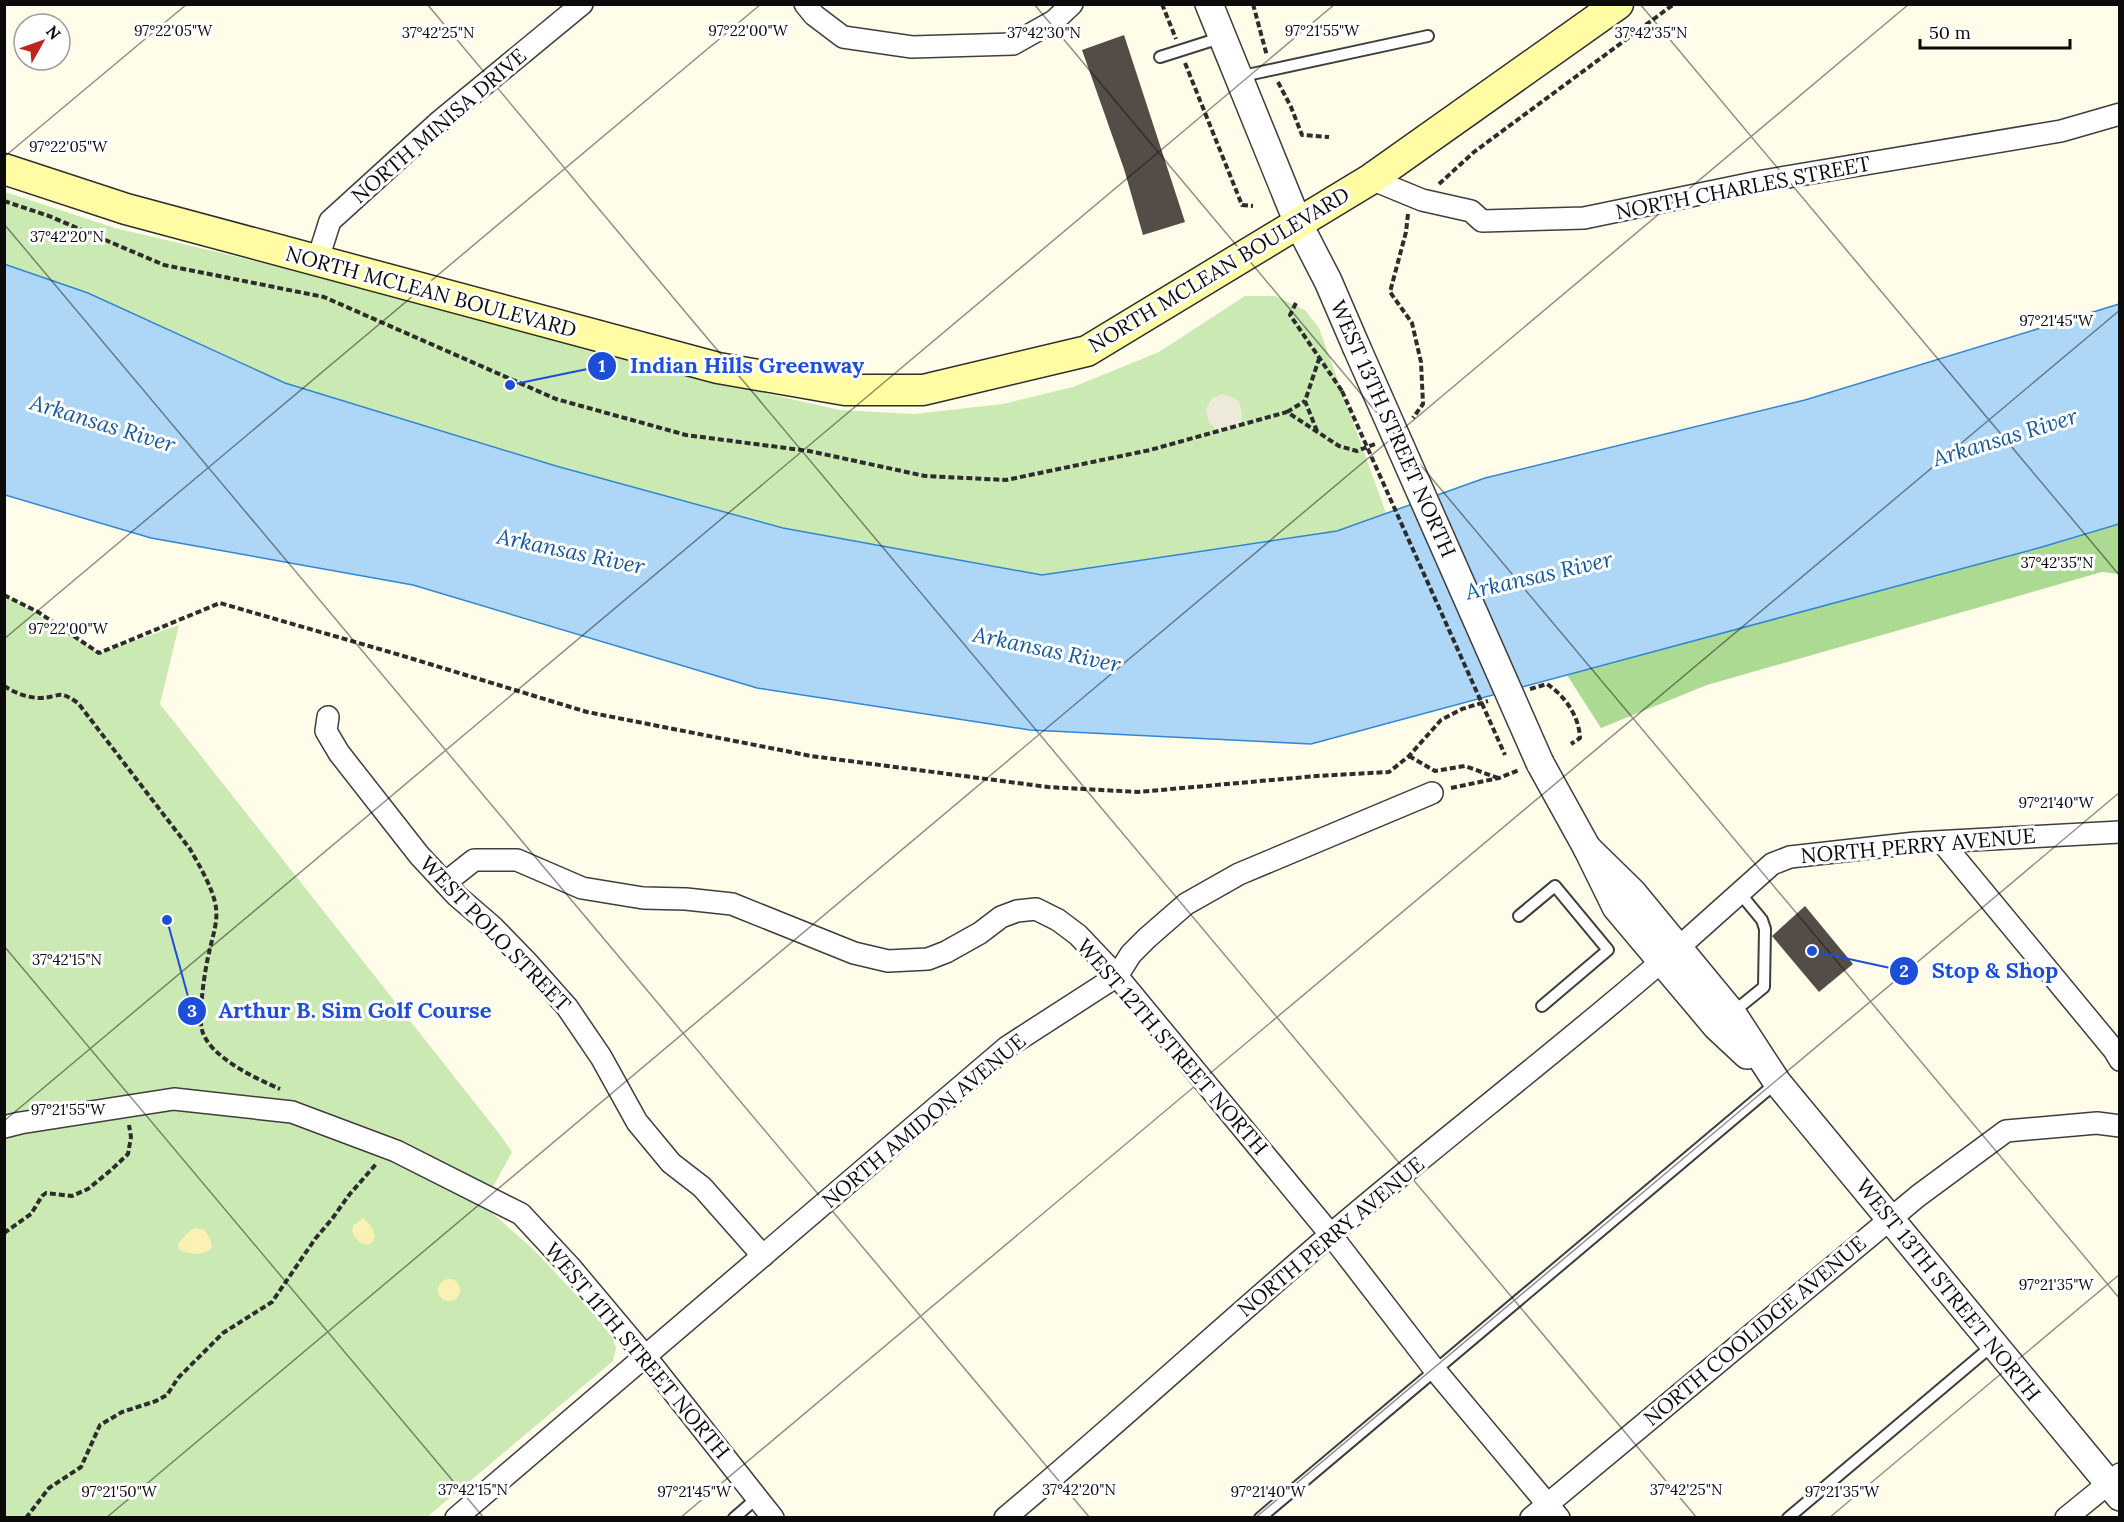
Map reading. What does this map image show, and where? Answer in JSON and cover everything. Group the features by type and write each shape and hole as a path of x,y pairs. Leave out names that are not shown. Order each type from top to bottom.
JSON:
{"main road":[{"name":"NORTH MCLEAN BOULEVARD","path":"4,169 126,209 718,368 845,390 923,390 1087,351 1371,179 1618,4"}],"street":[{"name":"NORTH MINISA DRIVE","path":"317,262 330,221 440,122 582,4"},
{"path":"805,4 814,15 843,37 912,47 1012,44 1054,21 1072,4"},
{"name":"WEST 13TH STREET NORTH","path":"1209,4 1298,223 1328,281 1540,763 1587,848 1633,893 1717,1027 1777,1082"},
{"name":"NORTH CHARLES STREET","path":"1371,179 1422,200 1471,211 1482,221 1584,218 1763,181 2061,131 2120,114"},
{"name":"WEST POLO STREET","path":"328,717 326,731 339,753 419,855 457,896 526,960 567,1007 601,1057 638,1122 671,1163 702,1188 763,1256"},
{"name":"NORTH AMIDON AVENUE","path":"456,1518 1007,1047 1117,976 1131,954 1186,904 1239,874 1432,793"},
{"name":"NORTH PERRY AVENUE","path":"1005,1518 1331,1234 1532,1070 1670,954 1772,864 1790,856 1942,842 2120,832"},
{"path":"1942,842 2120,1060"},
{"name":"WEST 12TH STREET NORTH","path":"445,883 474,860 517,860 582,888 644,898 686,899 732,904 854,953 888,962 928,959 946,952 980,933 1001,917 1017,911 1036,909 1058,920 1078,935 1117,976 1331,1234 1435,1370 1553,1511"},
{"name":"WEST 13TH STREET NORTH","path":"1670,954 1732,1013 1777,1082 1993,1345 2116,1485"},
{"path":"4,1128 20,1123 174,1099 292,1113 390,1148"},
{"name":"NORTH COOLIDGE AVENUE","path":"1531,1518 1553,1511 1918,1196 2007,1131 2097,1123 2120,1126"},
{"name":"WEST 11TH STREET NORTH","path":"390,1148 521,1214 572,1269 645,1356 773,1518"},
{"path":"2066,1518 2116,1485"}],"lane":[{"path":"1238,77 1428,36"},
{"path":"1160,57 1223,37"},
{"path":"1519,916 1555,886 1608,950 1542,1006"},
{"path":"1732,1013 1764,987 1765,929 1762,920 1739,892"},
{"path":"1260,1518 1777,1082"},
{"path":"1788,1518 1993,1345"},
{"path":"734,1518 757,1498"}],"path":[{"path":"1162,4 1242,205 1253,206"},
{"path":"1408,425 1423,404 1421,362 1412,323 1390,292 1406,231 1407,215 1474,152 1674,4"},
{"path":"4,201 49,216 164,265 324,297 556,399 686,435 809,451 925,476 1006,480 1150,450 1287,412 1305,401 1320,359"},
{"path":"1296,303 1290,315 1342,391 1505,755"},
{"path":"1305,401 1317,431"},
{"path":"1287,412 1339,447 1357,451 1379,442"},
{"path":"4,595 38,612 99,653 220,603 587,712 811,756 1048,787 1138,792 1389,772 1408,756 1441,720 1462,709 1494,700"},
{"path":"1526,690 1547,684 1562,694 1580,728 1580,738 1572,744"},
{"path":"4,686 35,698 63,694 78,703 190,849 216,907 216,921 208,954 200,1013 201,1029 205,1037 232,1064 246,1074 289,1093"},
{"path":"1408,756 1435,771 1465,766 1498,778 1432,793"},
{"path":"4,1233 31,1214 46,1193 72,1196 88,1189 128,1154 131,1137 125,1107"},
{"path":"26,1518 49,1488 81,1467 100,1425 122,1412 167,1395 178,1378 223,1333 272,1302 315,1239 348,1196 390,1148"}],"green space":[{"path":"5,192 115,228 285,268 706,380 840,410 914,414 1003,404 1073,387 1159,352 1245,296 1275,296 1305,310 1319,328 1386,513 1337,531 1042,575 783,528 556,466 285,383 88,293 5,264"},
{"path":"2119,524 2119,574 2102,572 1707,685 1601,728 1567,675 2042,547"},
{"path":"5,595 99,653 179,625 160,704 512,1152 483,1205 534,1250 610,1331 616,1348 613,1361 427,1517 5,1517"}],"sand":[{"path":"363,1218 371,1226 375,1236 373,1241 367,1245 360,1242 352,1231 353,1226"},
{"path":"196,1228 205,1230 212,1248 196,1254 178,1249 178,1243"},
{"path":"445,1279 453,1279 460,1286 460,1294 453,1301 445,1301 438,1294 438,1286"}],"shaded area":[{"path":"1223,394 1239,402 1242,413 1241,425 1217,432 1208,420 1206,409 1212,398"}],"water":[{"name":"Arkansas River","path":"4,264 88,293 285,383 556,466 783,528 1042,575 1337,531 1485,478 1805,400 2119,304 2119,524 2042,547 1311,744 1030,730 757,688 413,585 151,538 5,495"}],"building":[{"path":"1124,35 1185,222 1143,235 1124,169 1082,50"},
{"path":"1805,906 1853,964 1819,992 1772,936"}],"place":[{"name":"Indian Hills Greenway","path":"510,385"},
{"name":"Arthur B. Sim Golf Course","path":"167,920"},
{"name":"Stop & Shop","path":"1812,951"}]}
